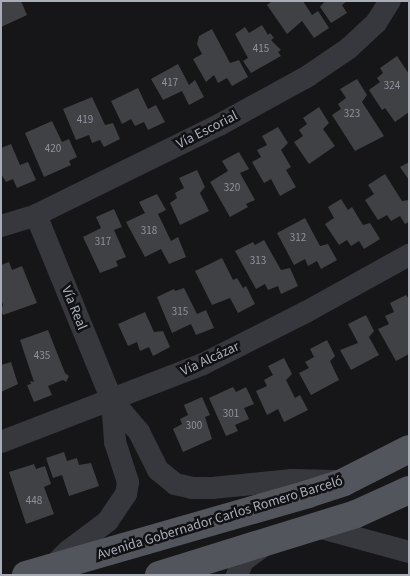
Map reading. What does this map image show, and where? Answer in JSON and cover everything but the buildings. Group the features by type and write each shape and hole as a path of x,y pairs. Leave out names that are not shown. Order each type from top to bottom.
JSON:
{"main road":[{"name":"Avenida Gobernador Carlos Romero Barceló","path":"39,571 308,494 344,482 409,449"},
{"path":"159,575 356,514 409,490"}],"street":[{"name":"Vía Escorial","path":"1,226 36,215 218,125 308,76 349,48 376,23 390,1"},
{"name":"Vía Real","path":"36,215 112,400"},
{"name":"Vía Alcázar","path":"1,442 203,364 306,312 409,255"},
{"path":"112,400 139,432 158,470 175,484 192,488 212,488 292,480 344,482"},
{"path":"39,571 108,521 126,494 128,482 115,442 112,400"},
{"path":"317,527 409,552"},
{"path":"237,575 243,561 272,539"}]}
